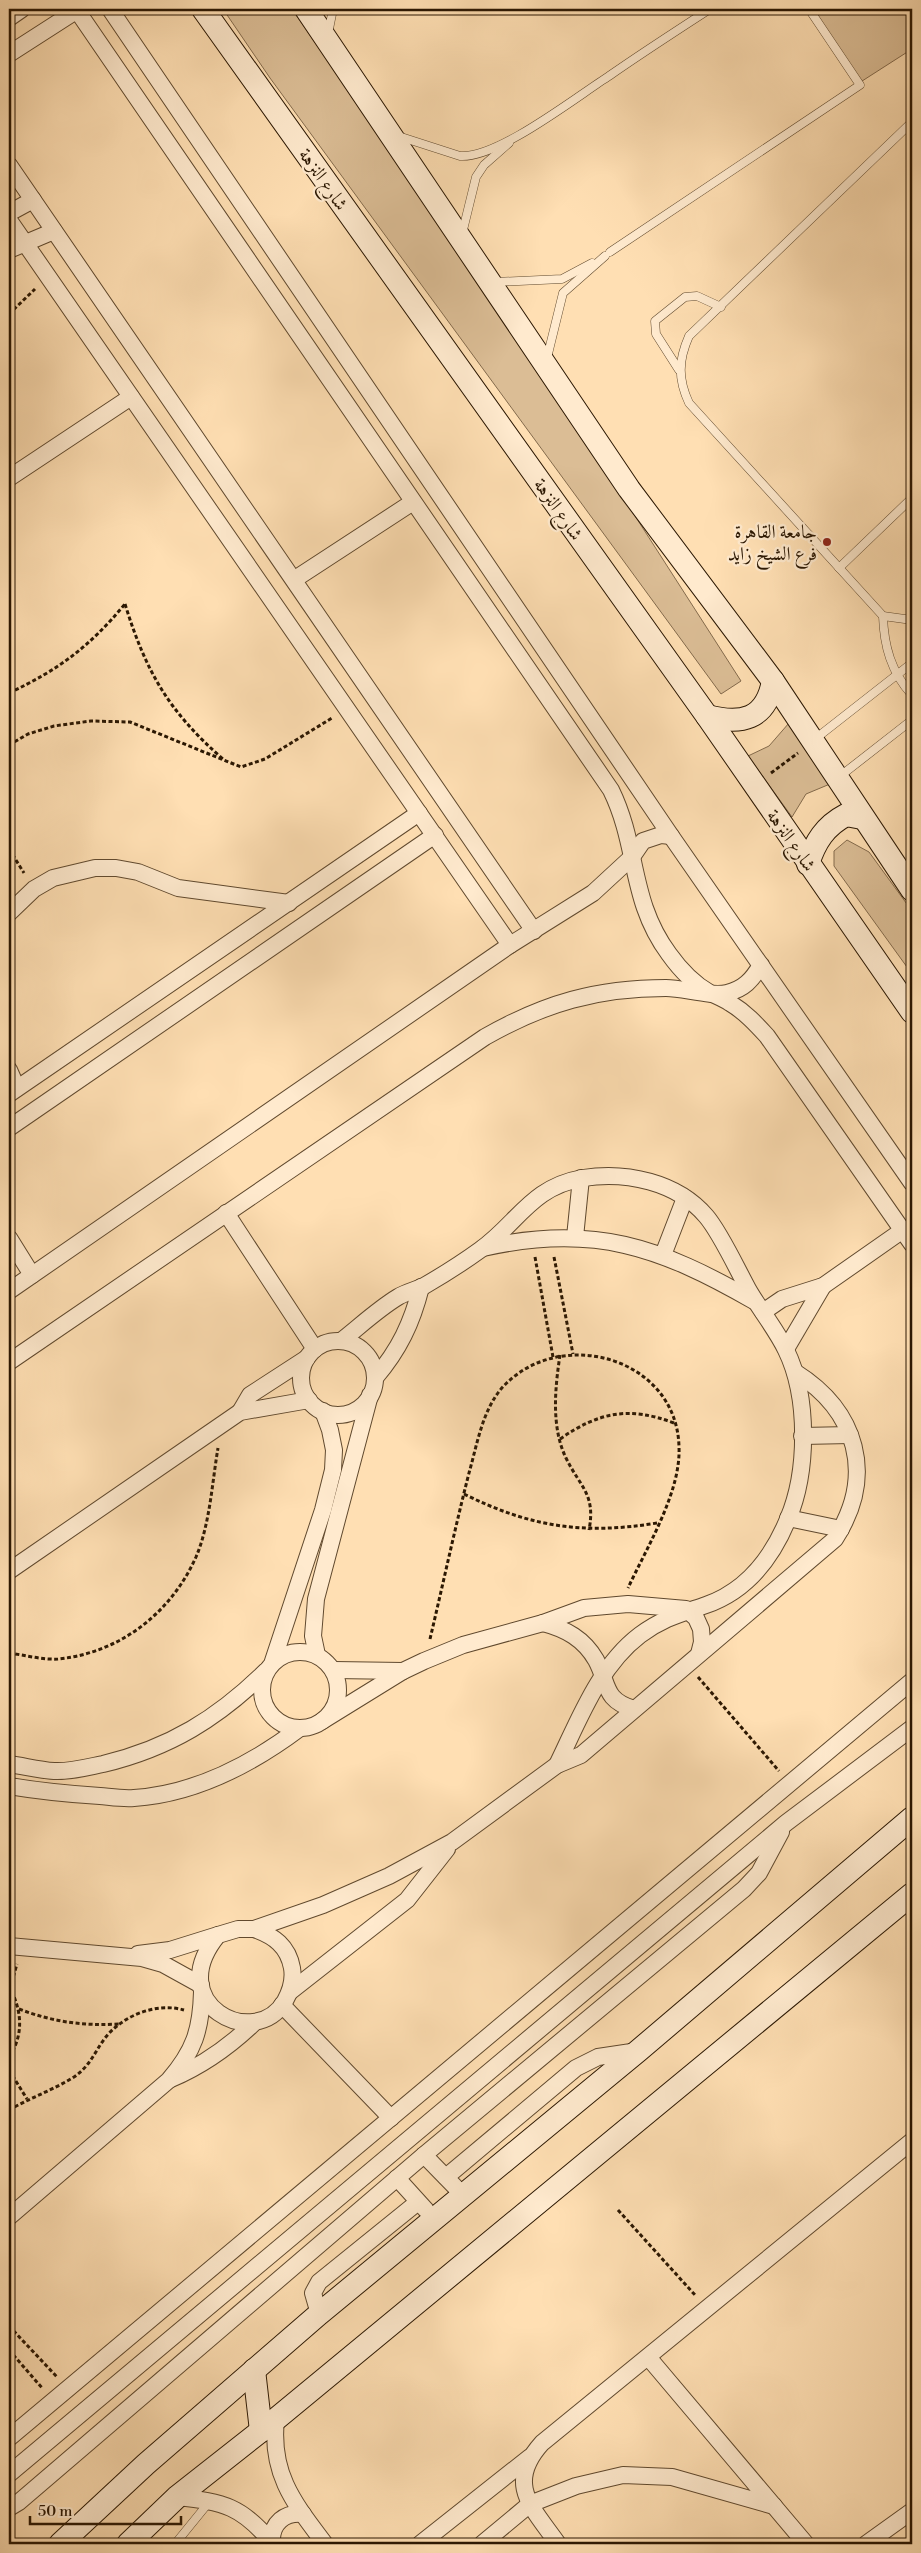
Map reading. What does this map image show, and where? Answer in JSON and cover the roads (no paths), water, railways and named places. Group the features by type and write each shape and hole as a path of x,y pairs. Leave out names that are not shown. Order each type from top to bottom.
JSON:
{"main road":[{"name":"شارع النزهة","path":"203,9 706,716 912,1012"},
{"path":"306,9 546,362 629,489 773,681 814,740 862,818 912,890"},
{"path":"706,716 726,721 746,718 764,708 770,698 773,681"},
{"path":"808,864 814,846 824,831 846,815 862,818"},
{"path":"60,2544 146,2464 319,2314 638,2051 912,1818"},
{"path":"128,2544 177,2497 268,2425 912,1894"},
{"path":"254,2370 268,2425"}],"street":[{"path":"9,18 22,9"},
{"path":"9,54 77,9 611,790 626,826 636,883 644,909 655,933 669,955 687,975 708,992 730,1003 750,1018 767,1036 912,1244"},
{"path":"110,9 671,836 912,1183"},
{"path":"9,165 295,579 534,931"},
{"path":"9,213 33,200"},
{"path":"9,220 510,944"},
{"path":"9,250 54,231"},
{"path":"9,478 131,397"},
{"path":"295,579 413,502"},
{"path":"9,1070 13,1091 419,813"},
{"path":"9,1291 510,944 593,893 632,857 643,841 661,835 671,836"},
{"path":"9,1128 435,836"},
{"path":"9,913 34,889 53,878 95,868 116,868 138,872 178,888 288,903"},
{"path":"9,1362 485,1037 519,1018 555,1004 592,994 631,988 669,988 724,994 740,989 753,979 761,965"},
{"path":"341,1341 398,1297 421,1287 482,1248 539,1194 581,1178 624,1176 646,1180 685,1198 707,1217 786,1349 795,1372 802,1415 800,1478 788,1518 770,1555 757,1572 742,1586 705,1605 686,1609 662,1621 639,1636 619,1655 602,1677 557,1765"},
{"path":"575,1237 581,1178"},
{"path":"663,1254 685,1198"},
{"path":"226,1214 311,1354"},
{"path":"482,1248 532,1239 575,1237 605,1240 663,1254 696,1269 759,1306 823,1286 903,1230"},
{"path":"9,1238 32,1275"},
{"path":"786,1349 823,1286"},
{"path":"421,1287 414,1314 403,1339 375,1378 331,1513 270,1666 262,1693 270,1714 289,1727 312,1726 403,1671 424,1661 487,1638 543,1623 584,1608 621,1604 686,1609 696,1618 701,1629 702,1642 693,1659"},
{"path":"240,1412 250,1395 327,1343 341,1341 358,1347 365,1353 374,1369 375,1378"},
{"path":"311,1354 301,1379 309,1400 323,1411 332,1414 350,1412 358,1408 370,1395"},
{"path":"120,1956 170,1950 238,1929 254,1929 356,1891 452,1842 557,1765 581,1756 835,1539 841,1529 855,1492 855,1453 850,1434 841,1415 829,1398 813,1383 795,1372"},
{"path":"9,1571 240,1412 309,1400"},
{"path":"317,1655 313,1636 316,1599 331,1513 334,1450 330,1430 323,1411"},
{"path":"802,1436 850,1434"},
{"path":"788,1518 841,1529"},
{"path":"543,1623 559,1627 574,1635 587,1647 596,1661 605,1686 617,1701 634,1709"},
{"path":"9,1764 56,1771 89,1767 129,1758 167,1743 204,1723 237,1699 270,1666 294,1652 317,1655 334,1670 339,1692 331,1714 322,1721"},
{"path":"334,1670 403,1671"},
{"path":"9,2438 912,1681"},
{"path":"9,1786 53,1793 133,1798 193,1786 249,1762 300,1728"},
{"path":"9,2474 786,1823 912,1728"},
{"path":"53,1793 56,1771"},
{"path":"9,2508 19,2502 424,2155 744,1889 759,1873 786,1823"},
{"path":"16,1946 120,1956 163,1964 201,1988 210,2006 223,2016 238,2022 254,2022 270,2016 287,1998 407,1900 452,1842"},
{"path":"254,1929 270,1935 291,1959 293,1975 287,1998"},
{"path":"9,2217 168,2080 188,2054 196,2040 202,2016 199,1976 202,1959 218,1935"},
{"path":"287,1998 391,2118"},
{"path":"168,2080 193,2070 216,2056 254,2022"},
{"path":"446,2177 576,2068 598,2057 638,2051"},
{"path":"423,2543 530,2457 542,2443 912,2141"},
{"path":"424,2155 464,2196"},
{"path":"397,2178 435,2220"},
{"path":"319,2314 313,2294 319,2282 418,2202"},
{"path":"648,2356 806,2544"},
{"path":"268,2425 274,2433 277,2462 287,2489 326,2544"},
{"path":"530,2457 524,2474 525,2490 530,2504 558,2544"},
{"path":"482,2544 530,2504 599,2479 648,2474 696,2482 774,2506"},
{"path":"177,2497 211,2501 236,2509 273,2543"},
{"path":"866,2544 912,2511"},
{"path":"273,2543 272,2535 278,2522 289,2515 303,2514"}],"lane":[{"path":"327,38 333,9"},
{"path":"461,236 476,177 484,165 516,137 710,9"},
{"path":"610,252 860,85 809,9"},
{"path":"912,122 689,336 682,353 679,370 682,387 689,403 883,616 885,643 897,675 912,695"},
{"path":"393,135 469,157 516,137"},
{"path":"492,283 562,279 604,256 563,293 546,362"},
{"path":"679,370 656,334 654,321 678,302 690,296 721,307"},
{"path":"839,568 912,498"},
{"path":"883,616 912,620"},
{"path":"814,740 912,663"},
{"path":"838,778 912,720"},
{"path":"175,2544 211,2501"}],"place":[{"name":"جامعة القاهرة فرع الشيخ زايد","path":"827,542"}]}
